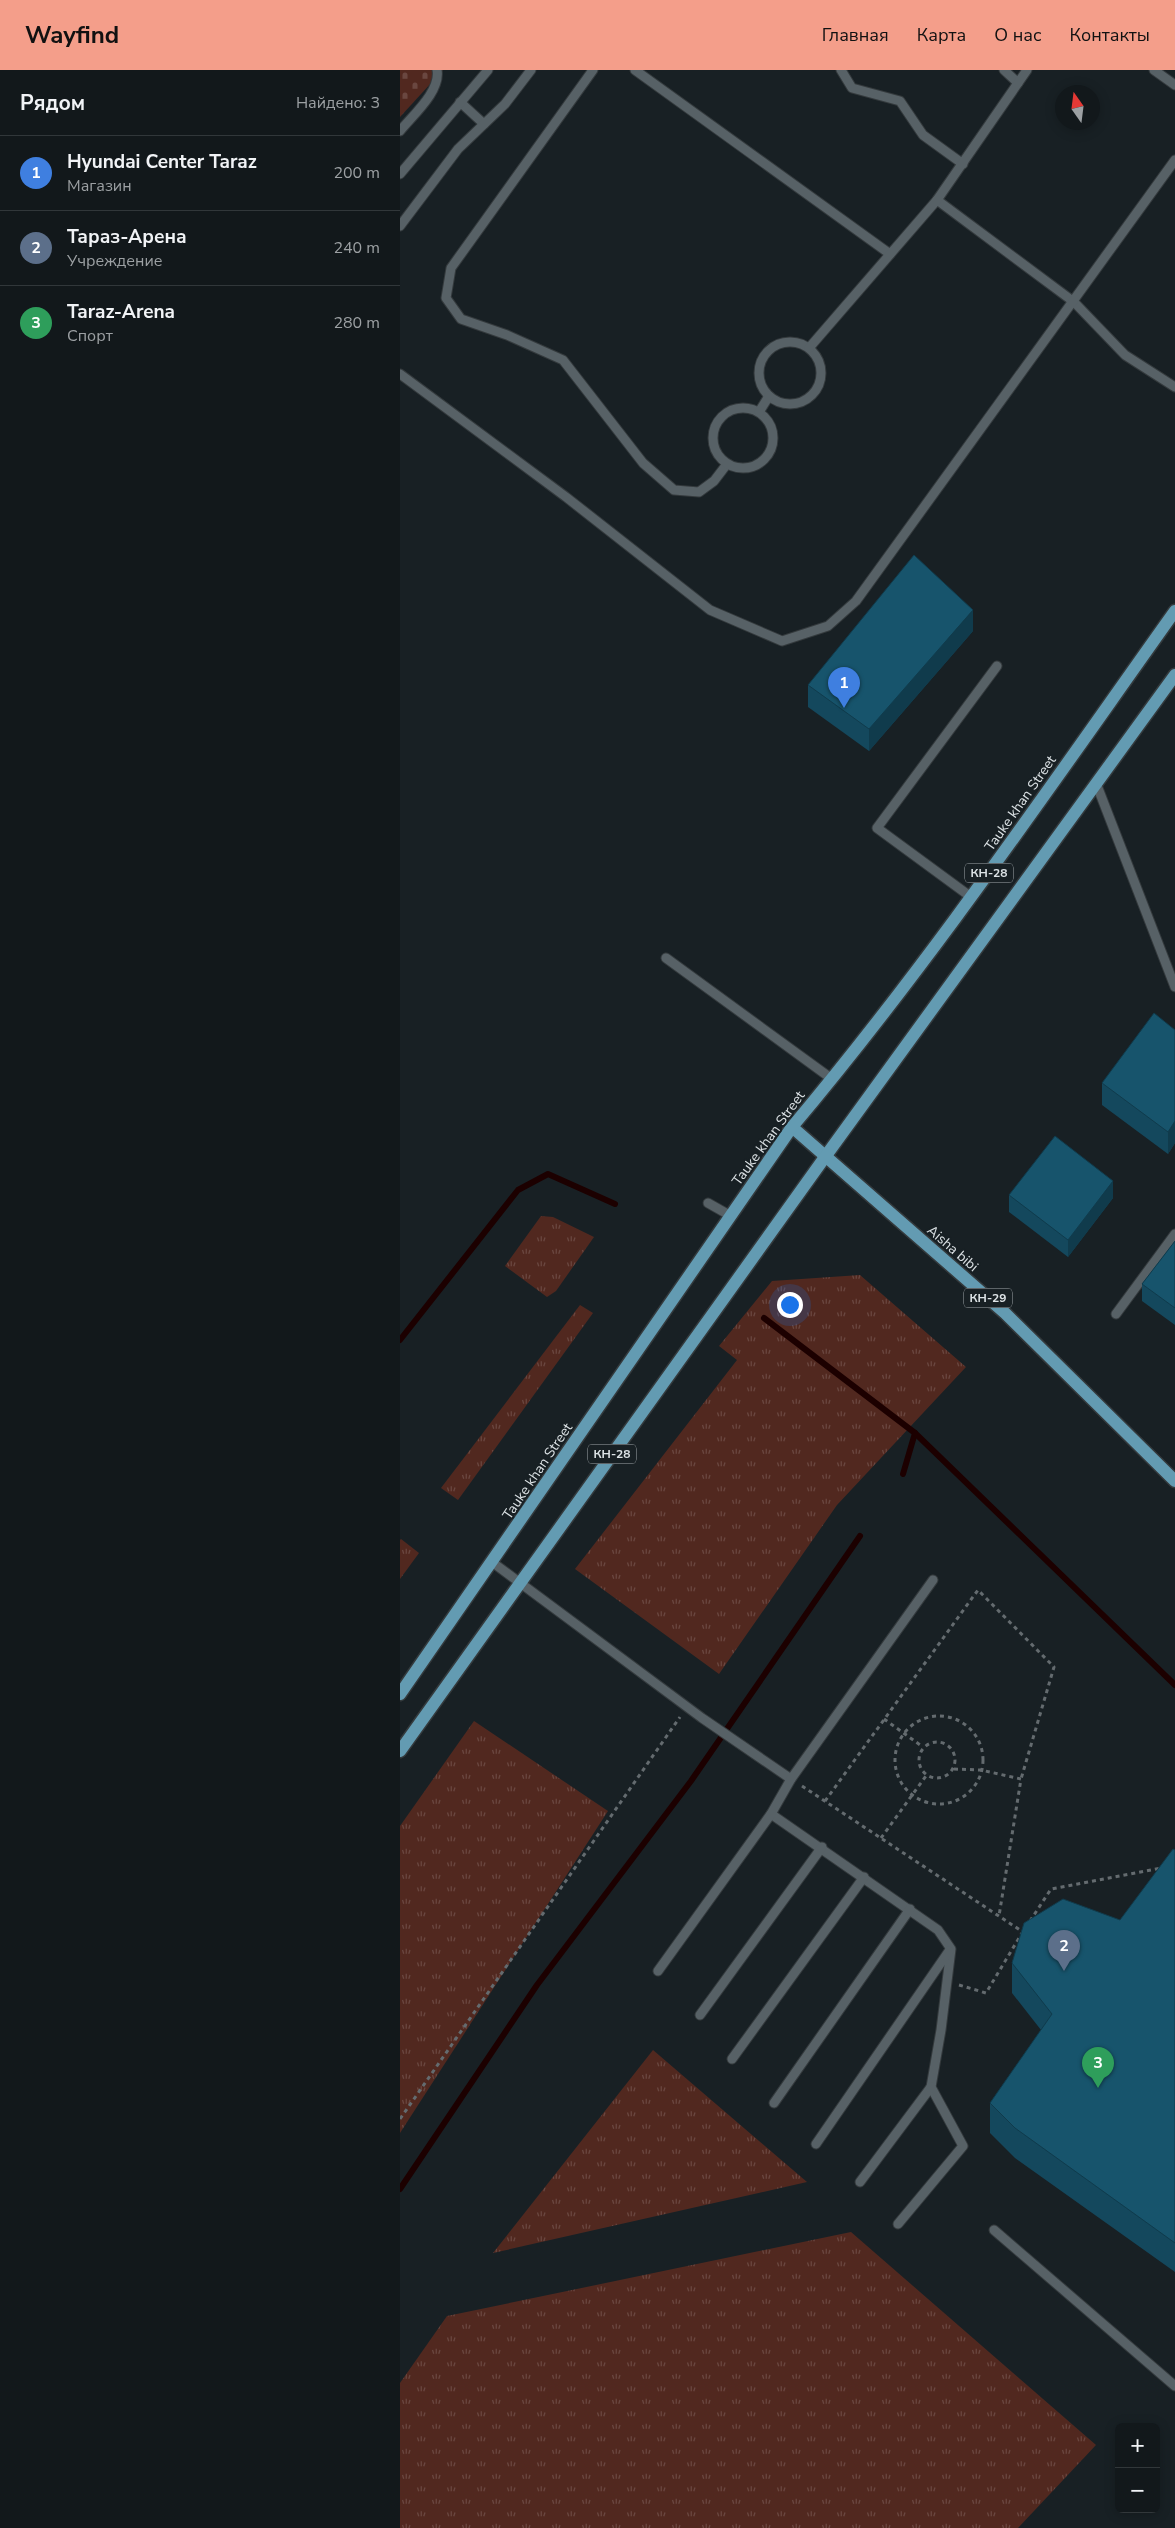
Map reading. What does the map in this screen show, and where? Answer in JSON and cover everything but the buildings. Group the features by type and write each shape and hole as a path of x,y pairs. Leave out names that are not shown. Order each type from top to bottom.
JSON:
{"main road":[{"name":"Tauke khan Street","path":"400,1694 792,1127 832,1079 971,897 1175,611"},
{"name":"КН-28","path":"400,1751 825,1157 1175,674"},
{"name":"Aisha bibi","path":"792,1127 1005,1313 1175,1481"}],"lane":[{"path":"400,131 434,89 438,78 437,70"},
{"path":"400,174 488,70"},
{"path":"400,226 458,149 505,104 531,70"},
{"path":"593,70 451,268 446,298 461,319 507,335 563,360 643,464 674,490 699,492 714,481 728,464"},
{"path":"635,70 890,254"},
{"path":"841,70 852,88 900,101 923,136 963,164"},
{"path":"1004,70 1018,83"},
{"path":"809,348 937,200 1027,70"},
{"path":"1154,70 1175,85"},
{"path":"460,102 484,124"},
{"path":"400,374 566,497 710,610 782,641 828,626 856,601 1175,160"},
{"path":"937,200 1074,302 1126,354 1175,387"},
{"path":"790,342 809,348 821,366 820,381 812,395 794,404 783,404 769,396 760,384 758,374 764,355 772,348 790,342"},
{"path":"759,412 769,396"},
{"path":"736,408 746,408 759,412 770,423 773,432 771,451 765,459 752,466 737,468 728,464 714,448 714,433 719,419 736,408"},
{"path":"971,897 877,828 998,666"},
{"path":"1096,783 1175,987"},
{"path":"666,958 832,1079"},
{"path":"708,1203 731,1216"},
{"path":"1116,1314 1175,1234"},
{"path":"492,1562 702,1718 791,1779"},
{"path":"658,1971 771,1814 791,1779 933,1580"},
{"path":"771,1814 822,1847 910,1909 938,1930 951,1949 930,2086 860,2182"},
{"path":"700,2015 822,1847"},
{"path":"732,2059 864,1877"},
{"path":"774,2103 910,1909"},
{"path":"816,2144 951,1949"},
{"path":"898,2224 963,2146 930,2086"},
{"path":"994,2230 1175,2386"}],"path":[{"path":"825,1801 978,1590 1054,1667 1021,1779 999,1916"},
{"path":"400,2119 687,1707"},
{"path":"931,1716 950,1717 966,1725 978,1739 983,1757 982,1770 971,1791 956,1801 937,1805 919,1800 904,1789 896,1773 894,1754 900,1736 914,1723 931,1716"},
{"path":"884,1720 923,1747"},
{"path":"933,1742 943,1742 952,1748 956,1758 954,1769 947,1777 936,1779 926,1776 919,1767 918,1757 923,1747 933,1742"},
{"path":"954,1769 982,1770 1021,1779"},
{"path":"880,1838 926,1776"},
{"path":"791,1779 1023,1932"},
{"path":"946,1981 986,1993 1051,1889 1157,1867 1166,1868"}],"green space":[{"path":"400,70 443,70 400,117"},
{"path":"541,1216 553,1217 594,1237 556,1291 547,1297 505,1266"},
{"path":"860,1275 966,1367 837,1505 719,1674 575,1569 737,1360 719,1346 772,1281"},
{"path":"580,1305 593,1313 458,1500 441,1488"},
{"path":"400,1540 419,1553 400,1579"},
{"path":"474,1721 608,1811 400,2133 400,1826"},
{"path":"653,2050 807,2182 493,2253"},
{"path":"851,2232 1096,2445 1018,2528 400,2528 400,2383 447,2316"}],"waterway":[{"path":"400,1340 518,1190 548,1174 615,1204"},
{"path":"764,1318 915,1433 903,1474"},
{"path":"915,1433 1175,1685"},
{"path":"400,2189 537,1985 691,1781 860,1536"}],"place":[{"name":"Hyundai Center Taraz","path":"844,708"},
{"name":"Тараз-Арена","path":"1064,1971"},
{"name":"Taraz-Arena","path":"1098,2088"}]}
